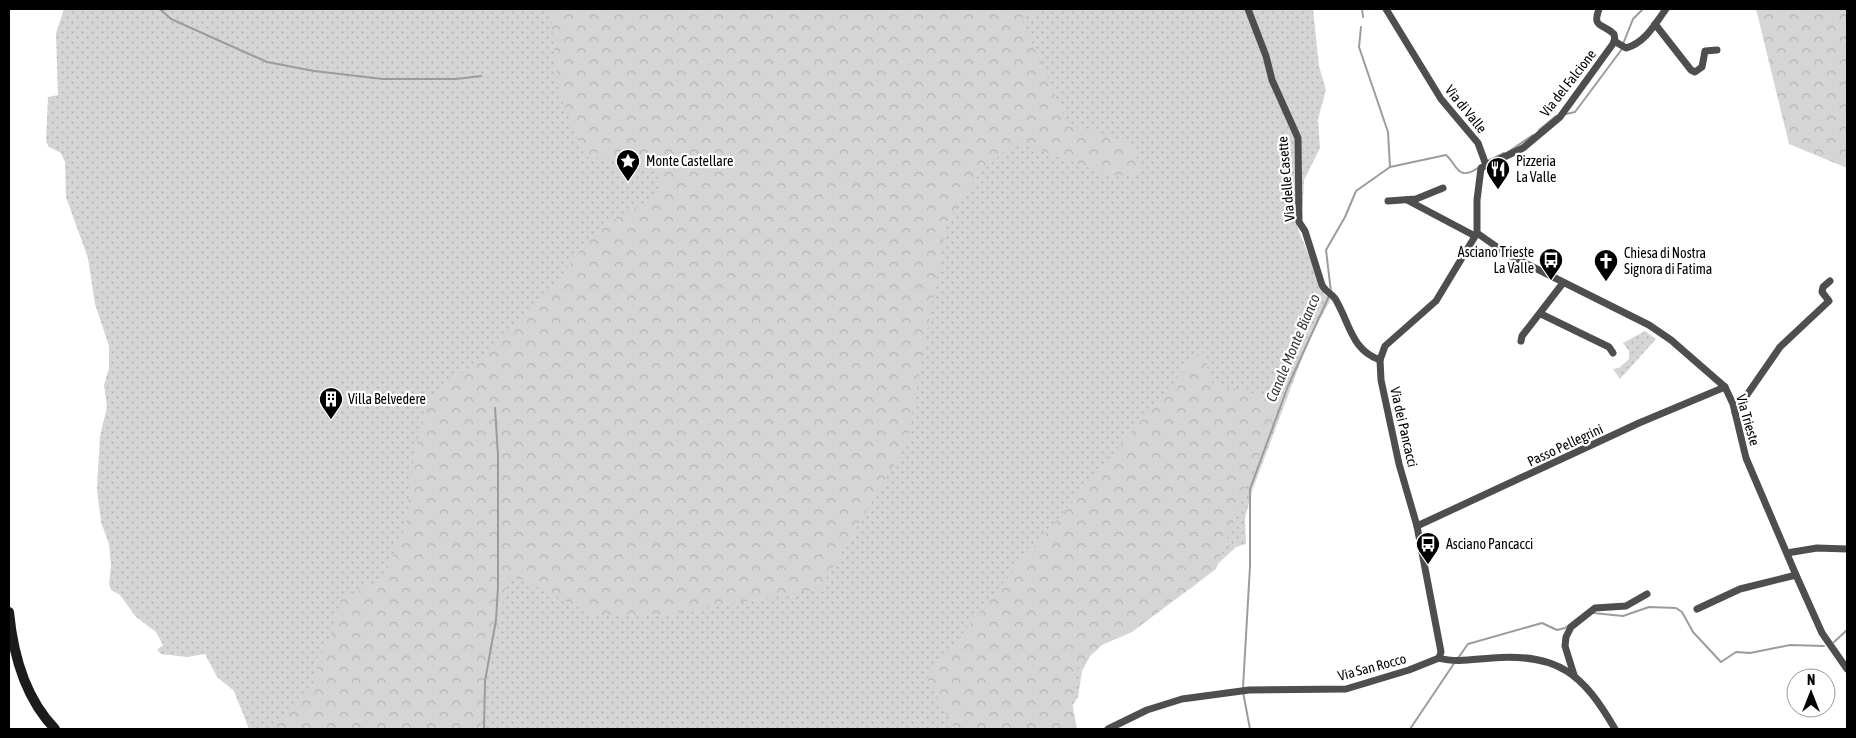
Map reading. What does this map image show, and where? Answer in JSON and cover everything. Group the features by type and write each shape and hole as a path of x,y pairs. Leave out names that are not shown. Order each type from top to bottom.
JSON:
{"main road":[{"path":"9,612 15,650 26,685 39,710 55,729"}],"street":[{"name":"Via delle Casette","path":"1248,9 1266,56 1272,80 1298,138 1299,222 1305,231 1326,292 1334,297 1359,347 1380,360"},
{"name":"Via di Valle","path":"1386,9 1425,76 1441,99 1475,138 1485,162"},
{"path":"1599,9 1595,19 1597,23 1614,34 1616,43 1626,48 1640,40 1666,9"},
{"path":"1655,24 1691,70 1695,72 1702,68 1705,51 1716,50"},
{"name":"Via del Falcione","path":"1485,162 1519,151 1560,117 1616,43"},
{"path":"1380,360 1388,342 1436,301 1476,235 1479,172 1485,162"},
{"path":"1388,201 1423,197 1443,188"},
{"name":"Via Trieste","path":"1407,200 1476,235 1507,254 1655,329 1699,363 1725,387 1735,412 1746,458 1796,575 1822,633 1847,669"},
{"path":"1735,412 1780,347 1829,301 1822,292 1823,288 1830,281"},
{"path":"1522,341 1522,336 1564,283"},
{"path":"1541,314 1609,347 1614,353"},
{"name":"Via dei Pancacci","path":"1380,360 1380,376 1393,437 1417,526 1436,620 1441,652 1439,658"},
{"name":"Passo Pellegrini","path":"1417,526 1639,423 1725,387"},
{"path":"1787,553 1817,548 1847,549"},
{"path":"1697,609 1740,589 1796,575"},
{"path":"1574,674 1565,640 1571,627 1595,608 1626,606 1647,594"},
{"path":"1439,658 1461,661 1509,657 1528,658 1552,663 1574,674 1588,689 1615,729"},
{"name":"Via San Rocco","path":"1108,729 1126,719 1169,702 1248,690 1346,689 1409,670 1439,658"}],"green space":[{"path":"64,9 1313,9 1319,66 1326,90 1318,119 1320,148 1304,180 1303,201 1297,226 1324,294 1331,299 1310,337 1252,491 1245,518 1246,544 1236,547 1194,586 1095,647 1082,671 1078,697 1057,729 249,729 234,691 217,677 205,654 187,657 161,654 157,650 163,645 156,632 136,617 120,595 111,590 109,584 111,566 109,544 101,522 97,489 100,436 107,407 104,385 109,368 109,346 95,304 88,258 66,197 65,162 61,153 49,147 46,142 48,97 58,95 56,33"},
{"path":"550,9 1045,9 1021,18 1068,124 1134,145 1140,176 1108,175 1016,141 978,175 947,222 907,443 820,589 668,614 594,615 509,573 485,687 481,729 271,729 312,685 318,672 315,661 330,640 341,599 383,579 406,525 413,460 427,400 496,347 558,280 595,231 652,199 663,185 653,169 621,159 585,157 559,92"},
{"path":"1756,9 1847,9 1847,168 1789,144"},
{"path":"1645,331 1656,339 1620,379 1613,369 1619,368 1629,359 1629,351 1623,343"},
{"path":"1202,349 1212,383 1285,402 1250,475 1216,569 1132,632 1102,645 1075,670 1072,702 1077,729 955,729 927,679 992,596"}],"waterway":[{"path":"160,9 171,19 267,62 314,71 383,79 456,79 481,76"},
{"path":"1362,9 1363,17"},
{"name":"Canale Monte Bianco","path":"1623,44 1633,19 1643,9"},
{"path":"1361,27 1359,47 1388,132 1390,167"},
{"name":"Canale Monte Bianco","path":"1566,114 1575,112 1622,49"},
{"name":"Canale Monte Bianco","path":"1539,130 1556,116"},
{"name":"Canale Monte Bianco","path":"1508,152 1533,135"},
{"name":"Canale Monte Bianco","path":"1488,161 1504,153"},
{"name":"Canale Monte Bianco","path":"1331,292 1326,250 1345,217 1356,191 1390,167 1446,155 1458,170 1462,172 1471,172 1478,168"},
{"name":"Canale Monte Bianco","path":"1243,688 1250,566 1250,489 1288,386 1329,296"},
{"path":"484,729 485,681 496,620 498,587 498,455 495,408"},
{"path":"1593,613 1623,616 1649,607 1676,608 1682,612 1693,632 1721,662 1736,652 1750,653 1790,645 1824,646"},
{"path":"1458,658 1468,644 1542,623 1557,630 1565,628 1586,612"},
{"path":"1834,642 1847,630"},
{"path":"1410,729 1455,662"},
{"name":"Canale Monte Bianco","path":"1243,692 1250,729"}],"place":[{"name":"Monte Castellare","path":"628,182"},
{"name":"Pizzeria La Valle","path":"1498,190"},
{"name":"Asciano Trieste La Valle","path":"1551,281"},
{"name":"Chiesa di Nostra Signora di Fatima","path":"1606,282"},
{"name":"Villa Belvedere","path":"331,420"},
{"name":"Asciano Pancacci","path":"1428,565"}]}
